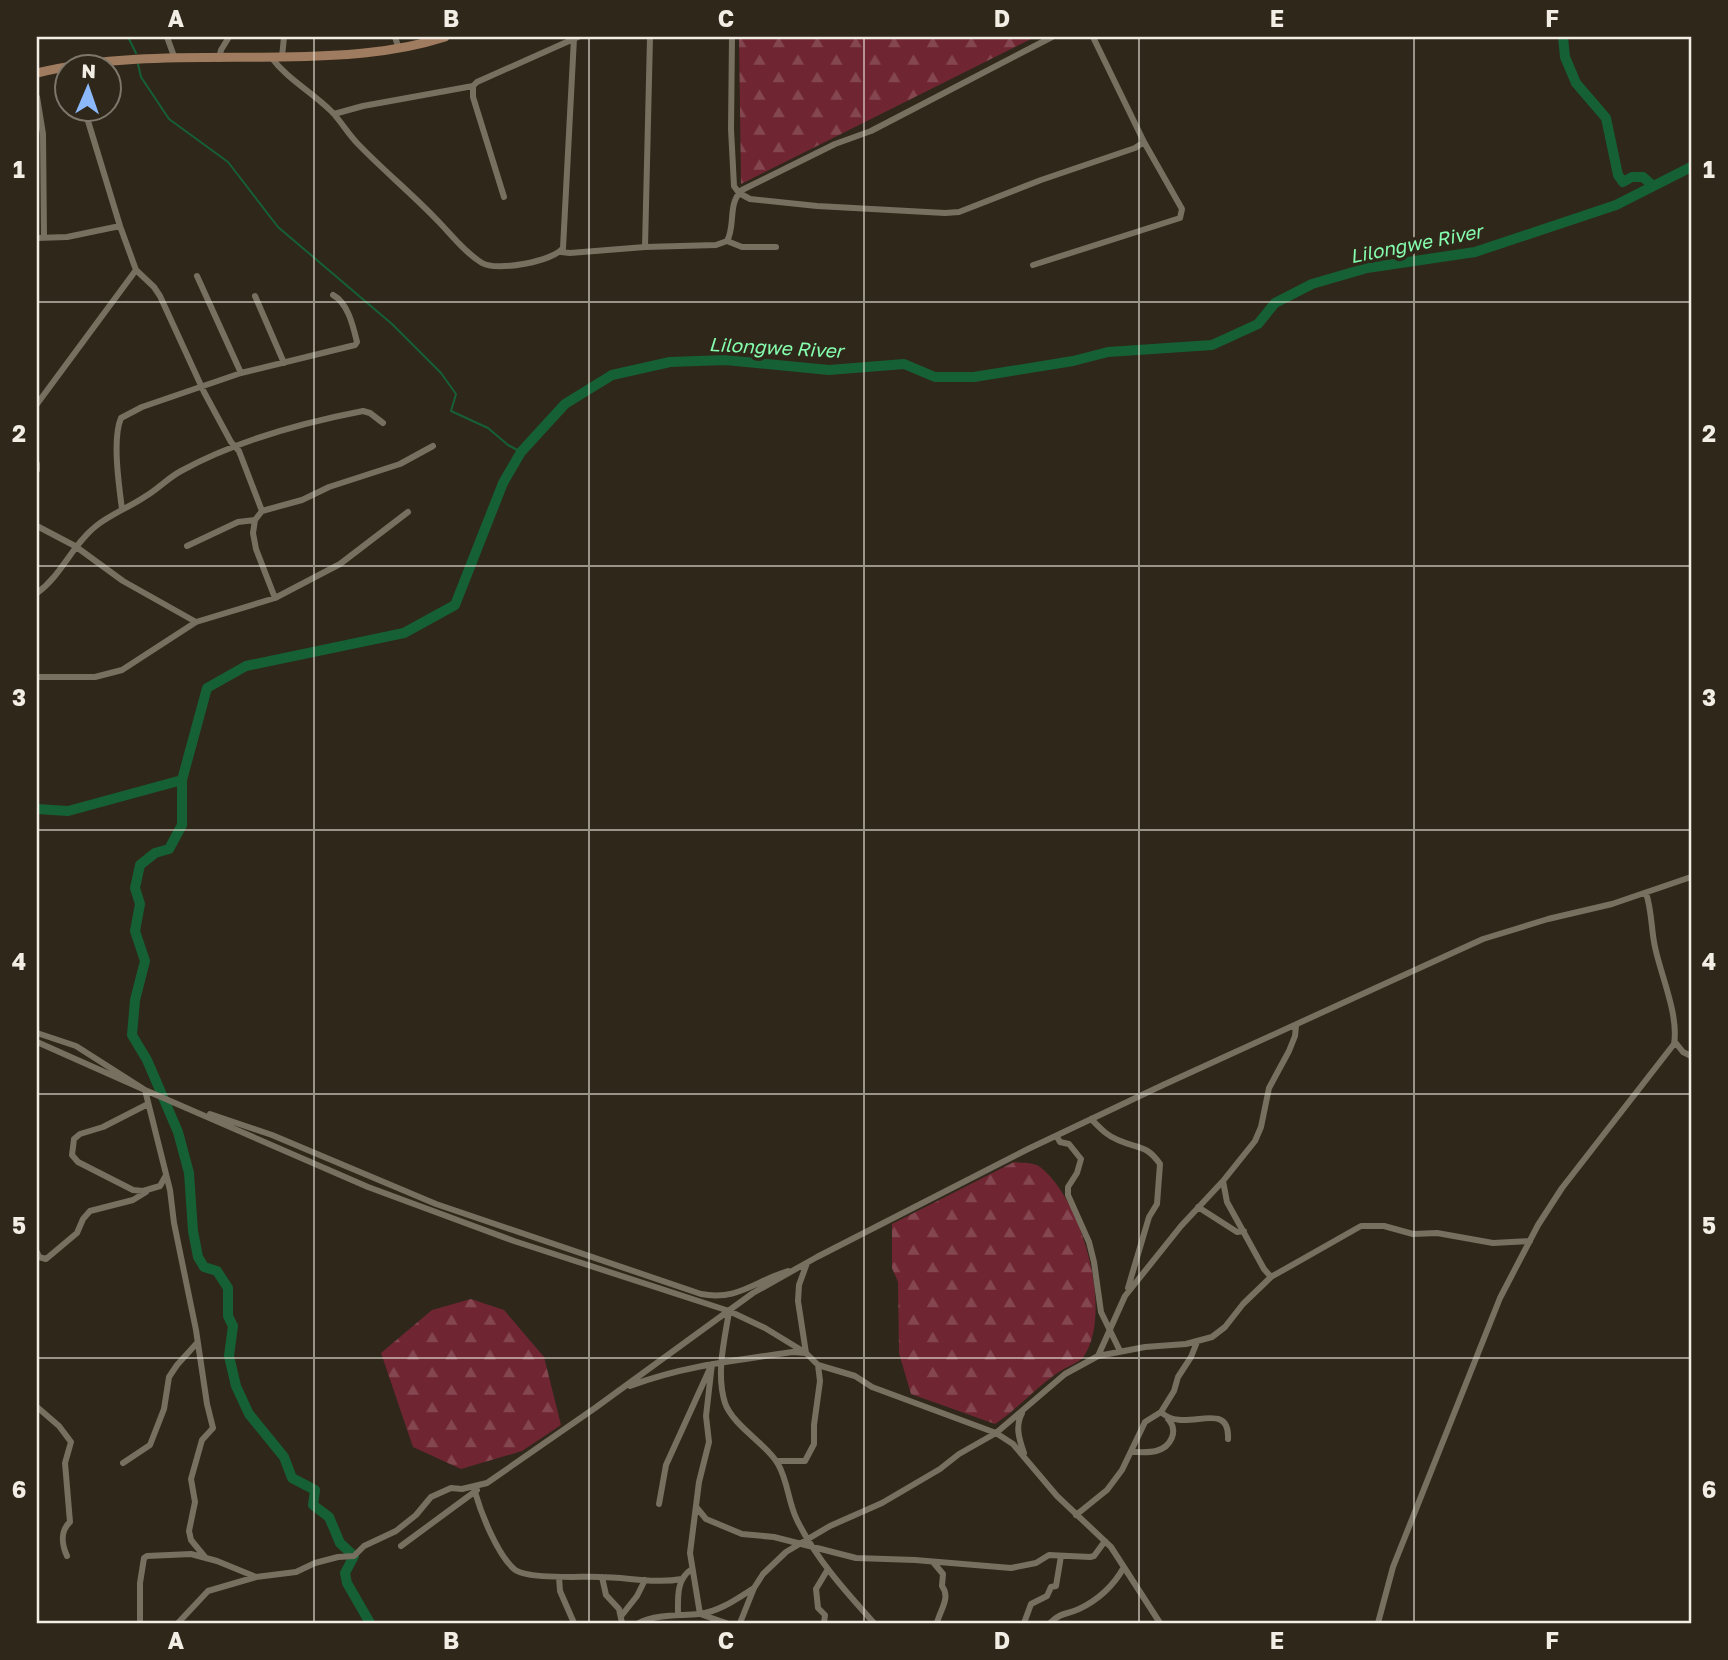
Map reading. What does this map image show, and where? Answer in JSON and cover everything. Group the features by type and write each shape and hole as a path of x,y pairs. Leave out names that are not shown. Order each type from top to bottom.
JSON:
{"main road":[{"path":"122,63 175,59 335,57 399,49 445,37"}],"street":[{"path":"167,37 175,59"},
{"path":"219,59 229,37"},
{"path":"282,57 284,37"},
{"path":"395,37 399,49"},
{"path":"645,247 650,37"},
{"path":"732,37 731,130 734,186 738,194 765,202 959,212 1135,148 1144,142"},
{"path":"727,241 732,231 734,201 738,194 752,184 814,154 871,131 1052,37"},
{"path":"1033,265 1180,218 1182,209 1144,142 1093,37"},
{"path":"334,114 472,86 575,38 565,236 561,252"},
{"path":"271,57 279,68 334,114 367,153 463,248 482,263 507,266 561,252 716,245 727,241 742,247 776,247"},
{"path":"472,86 504,197"},
{"path":"37,97 43,134 40,238 67,237 120,226"},
{"path":"88,122 136,270 155,286 201,386 245,464 262,511"},
{"path":"37,404 136,270"},
{"path":"197,276 242,373"},
{"path":"122,509 117,466 118,424 121,418 142,407 242,373 356,344 355,334 343,304 333,295"},
{"path":"255,296 284,363"},
{"path":"37,593 59,572 75,546 97,525 147,496 184,469 236,446 299,425 363,411 383,423"},
{"path":"275,598 256,549 253,529 255,520 262,511 302,500 329,487 400,464 433,446"},
{"path":"37,464 37,470"},
{"path":"37,677 95,677 112,674 132,665 196,622 275,598 348,559 389,524 408,512"},
{"path":"187,546 238,522 255,520"},
{"path":"37,526 75,546 123,581 196,622"},
{"path":"401,1546 753,1293 925,1201 1091,1119 1501,932 1612,904 1691,877"},
{"path":"1646,893 1655,947 1674,1024 1675,1042 1682,1052 1691,1055"},
{"path":"1125,1296 1174,1234 1223,1181 1259,1133 1269,1088 1289,1051 1296,1026"},
{"path":"37,1032 76,1045 145,1090 166,1176 213,1428 202,1440 192,1471 194,1502 189,1531 191,1540 205,1557"},
{"path":"37,1042 145,1090 272,1135 436,1204 701,1294 725,1296 738,1293 774,1275 800,1267"},
{"path":"1378,1623 1393,1567 1500,1298 1562,1188 1675,1042"},
{"path":"178,1103 246,1135 368,1186 528,1245 729,1311 765,1328 806,1353 818,1365 855,1376 872,1387 996,1433 1013,1444 1057,1496 1105,1541 1160,1623"},
{"path":"148,1104 103,1127 80,1134 74,1139 72,1155 78,1162 124,1187 134,1190 151,1189"},
{"path":"1091,1119 1116,1140 1149,1150 1160,1164 1157,1204 1149,1217 1142,1249 1125,1296 1098,1356"},
{"path":"1056,1136 1060,1142 1069,1144 1081,1159 1077,1173 1068,1187 1068,1195 1089,1242 1101,1312 1120,1351"},
{"path":"37,1252 39,1257 46,1259 77,1233 90,1211 133,1200 160,1186 166,1176"},
{"path":"1223,1181 1227,1202 1271,1277"},
{"path":"1198,1208 1237,1231 1244,1231"},
{"path":"740,1623 754,1588 769,1566 799,1543 882,1503 996,1433 1065,1374 1098,1356 1197,1342 1212,1337 1225,1327 1243,1304 1271,1277 1362,1226 1384,1226 1413,1234 1437,1233 1493,1243 1530,1241"},
{"path":"806,1353 798,1301 799,1285 808,1262"},
{"path":"729,1311 720,1363 726,1405 741,1426 777,1461 791,1508 807,1538 845,1591 874,1623"},
{"path":"1076,1515 1107,1490 1131,1452 1145,1422 1161,1412 1174,1391 1178,1377 1197,1342"},
{"path":"123,1462 150,1445 164,1409 169,1377 197,1343"},
{"path":"621,1390 650,1378 712,1364 793,1352 806,1353"},
{"path":"659,1504 666,1465 712,1364"},
{"path":"700,1614 691,1569 692,1533 699,1482 709,1442 706,1416 712,1364"},
{"path":"777,1461 805,1461 812,1450 820,1381 818,1365"},
{"path":"37,1407 59,1426 71,1442 65,1463 70,1522 63,1533 67,1556"},
{"path":"1023,1411 1018,1420 1018,1437 1026,1459"},
{"path":"1131,1452 1154,1452 1163,1449 1175,1431 1174,1425 1161,1412"},
{"path":"1167,1418 1185,1422 1219,1418 1229,1430 1228,1439"},
{"path":"181,1622 208,1591 256,1577 296,1572 315,1563 354,1556 364,1546 402,1526 416,1515 431,1497 451,1488 462,1489 487,1483"},
{"path":"475,1492 483,1519 515,1569 520,1572 559,1577 682,1579"},
{"path":"697,1508 706,1519 742,1534 813,1546 856,1559 933,1561 1019,1568 1049,1555 1079,1558 1094,1556 1105,1541"},
{"path":"140,1623 140,1583 145,1558 183,1554 205,1557 256,1577"},
{"path":"1024,1623 1031,1604 1046,1597 1051,1587 1056,1586 1061,1556"},
{"path":"933,1561 943,1574 942,1586 946,1597 937,1623"},
{"path":"1050,1623 1059,1614 1077,1610 1095,1600 1118,1579 1124,1567"},
{"path":"678,1614 678,1593 682,1579 691,1569"},
{"path":"824,1623 825,1615 818,1608 816,1589 828,1569"},
{"path":"559,1577 560,1591 574,1623"},
{"path":"602,1577 606,1595 619,1609 622,1619"},
{"path":"622,1619 645,1580"},
{"path":"639,1623 678,1614 715,1611 754,1588"},
{"path":"700,1614 726,1623"}],"green space":[{"path":"739,37 1035,37 741,184"},
{"path":"1014,1162 1031,1163 1040,1167 1055,1182 1068,1203 1089,1256 1096,1312 1092,1336 1084,1356 1053,1376 995,1424 911,1394 899,1353 898,1282 892,1268 892,1224"},
{"path":"471,1299 504,1310 544,1357 561,1425 522,1451 461,1469 413,1447 381,1353 432,1310"}],"waterway":[{"path":"128,37 136,53"},
{"path":"1563,37 1565,57 1576,83 1606,118 1618,175 1623,182 1632,177 1643,177 1652,185"},
{"path":"138,64 141,77 169,119 228,162 278,227 392,324 441,373 456,394 451,411 488,428 521,452"},
{"name":"Lilongwe River","path":"37,809 68,811 182,780 207,688 246,666 404,633 455,605 503,483 521,452 565,404 612,375 670,362 725,360 829,370 904,364 935,377 974,377 1073,361 1108,352 1212,345 1258,324 1275,303 1312,284 1367,268 1475,252 1616,205 1691,167"},
{"path":"182,780 182,825 169,849 155,853 140,865 135,888 140,904 135,931 145,961 135,1000 132,1035 147,1060 178,1132 189,1173 193,1231 198,1257 204,1267 217,1271 228,1288 228,1316 233,1326 229,1356 236,1386 249,1414 284,1457 292,1478 315,1490 313,1505 329,1517 340,1543 354,1556 345,1573 347,1583 370,1623"}]}
